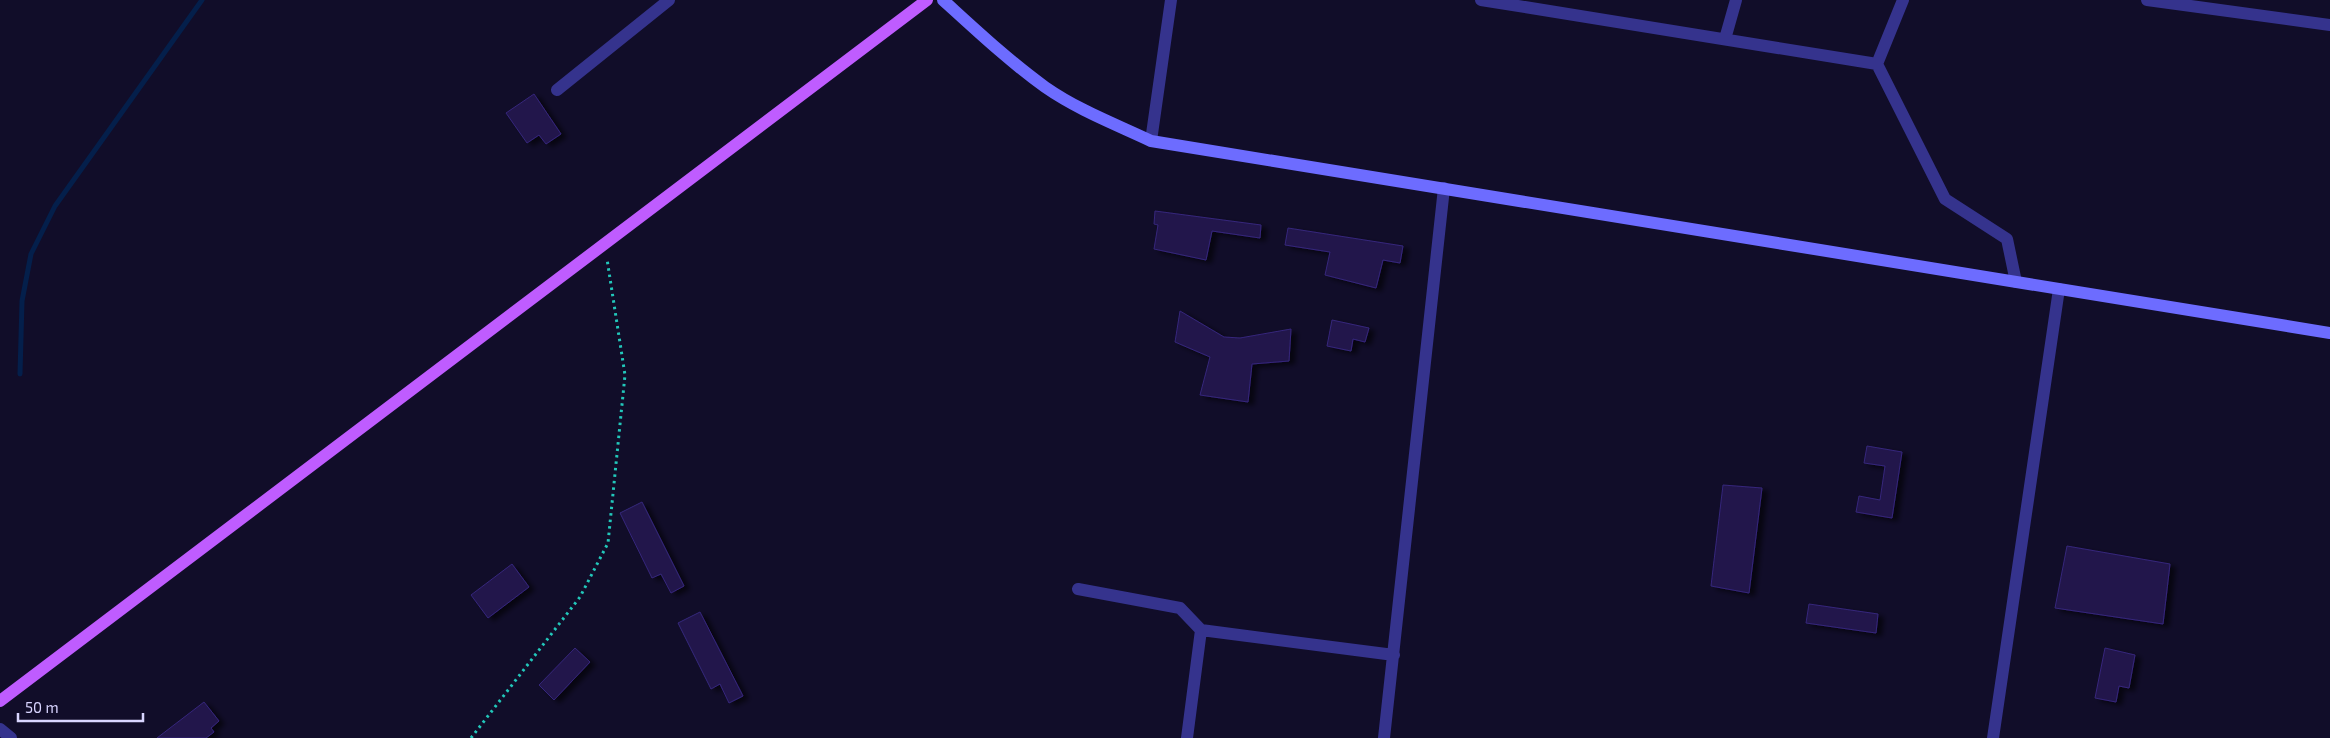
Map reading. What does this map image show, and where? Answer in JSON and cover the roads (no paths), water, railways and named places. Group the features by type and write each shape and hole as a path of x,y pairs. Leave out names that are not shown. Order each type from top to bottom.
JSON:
{"main road":[{"path":"0,701 927,0"}],"street":[{"path":"557,90 669,0"},
{"path":"943,0 1014,64 1046,88 1080,109 1151,140 2330,333"},
{"path":"1151,140 1171,0"},
{"path":"1481,0 1877,64"},
{"path":"1725,39 1736,0"},
{"path":"1903,0 1877,64 1945,199 2007,239 2016,282"},
{"path":"2147,0 2330,25"},
{"path":"1384,738 1444,188"},
{"path":"1993,738 2059,289"},
{"path":"1078,589 1180,608 1201,630 1394,655"},
{"path":"1187,738 1201,630"},
{"path":"0,729 11,738"}],"waterway":[{"path":"20,374 22,301 31,254 55,206 202,0"}]}
